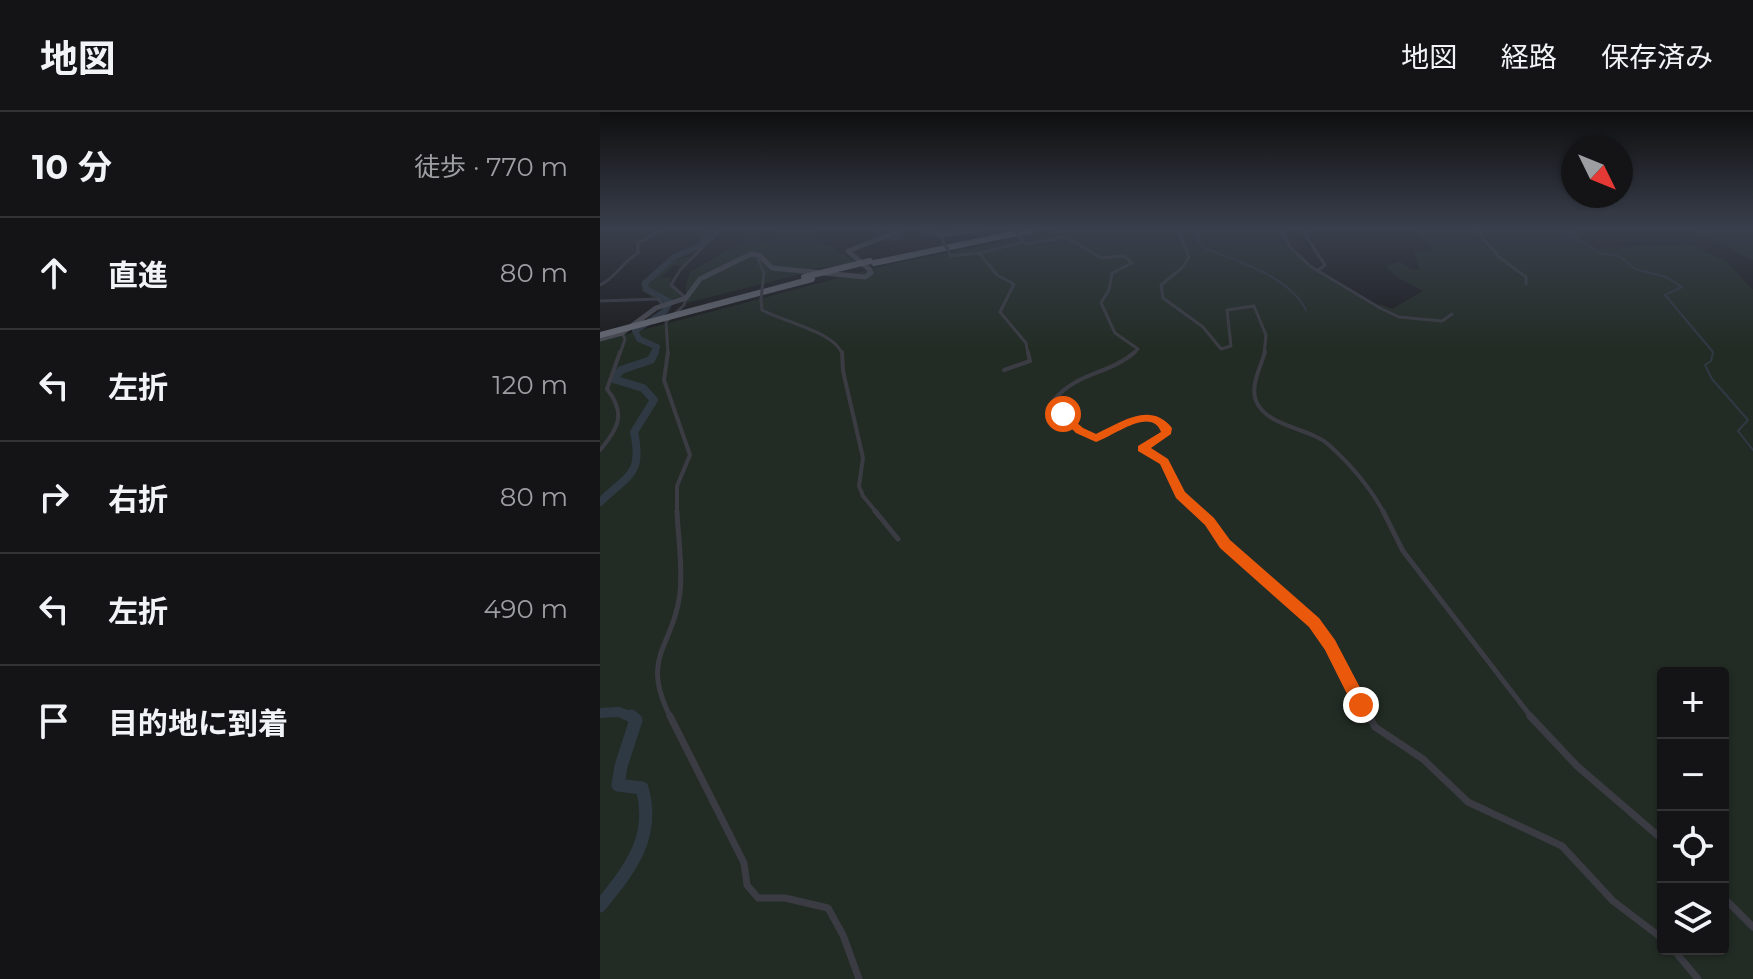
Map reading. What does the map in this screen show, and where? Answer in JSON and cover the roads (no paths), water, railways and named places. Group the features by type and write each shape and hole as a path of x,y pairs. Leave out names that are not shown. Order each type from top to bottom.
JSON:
{"highway":[{"path":"600,335 842,269"}],"street":[{"path":"600,285 611,280 618,269"},
{"path":"683,269 671,285 686,298"},
{"path":"718,269 693,286 684,305 666,322 668,355 664,380 690,455 676,486 680,574 677,608 654,664 660,697 744,863 747,885 758,898 785,898 828,908 843,935 859,979"},
{"path":"763,269 762,310 781,320 827,334 837,341 844,358 843,371 863,458 859,471 861,488 868,507 892,526 898,539"},
{"path":"785,269 862,278 871,273 868,269"},
{"path":"992,269 1014,284 1000,312 1026,343 1030,361 1004,370"},
{"path":"1119,269 1112,273 1109,290 1101,303 1115,333 1138,349 1102,371 1063,386 1054,400 1057,408 1080,431 1096,439 1142,417 1155,418 1162,423 1167,428 1166,434 1142,448 1164,462 1181,495 1210,522 1225,544 1285,595 1323,633 1375,727 1423,759 1468,802 1562,846 1613,901 1657,934"},
{"path":"1180,269 1161,285 1163,298 1203,327 1221,349 1231,346 1227,310 1254,306 1266,335 1265,351 1254,389 1257,403 1283,425 1298,427 1328,444 1374,495 1403,551 1525,710 1577,766 1657,835"},
{"path":"1516,269 1526,277 1526,284"},
{"path":"1317,270 1399,317 1442,321 1452,314"},
{"path":"600,335 622,333 663,305 686,298"},
{"path":"600,301 658,299 663,305"},
{"path":"600,450 611,436 619,414 618,403 607,389 625,339 622,333"},
{"path":"1729,903 1753,927"},
{"path":"1678,955 1698,979"}],"waterway":[{"path":"654,354 657,347 639,339 635,331 665,311 670,302 646,289 645,283 660,269"},
{"path":"1257,269 1287,287 1306,310"},
{"path":"1637,269 1666,277 1682,287 1665,295 1713,352 1711,361 1705,365 1712,379 1748,420 1738,431 1753,450"},
{"path":"600,502 626,479 635,466 634,432 654,400 643,388 613,379 621,370 651,360 654,354"},
{"path":"600,713 619,712 633,718"},
{"path":"600,906 638,852 646,822 642,788 618,785 636,720 633,718"}]}
